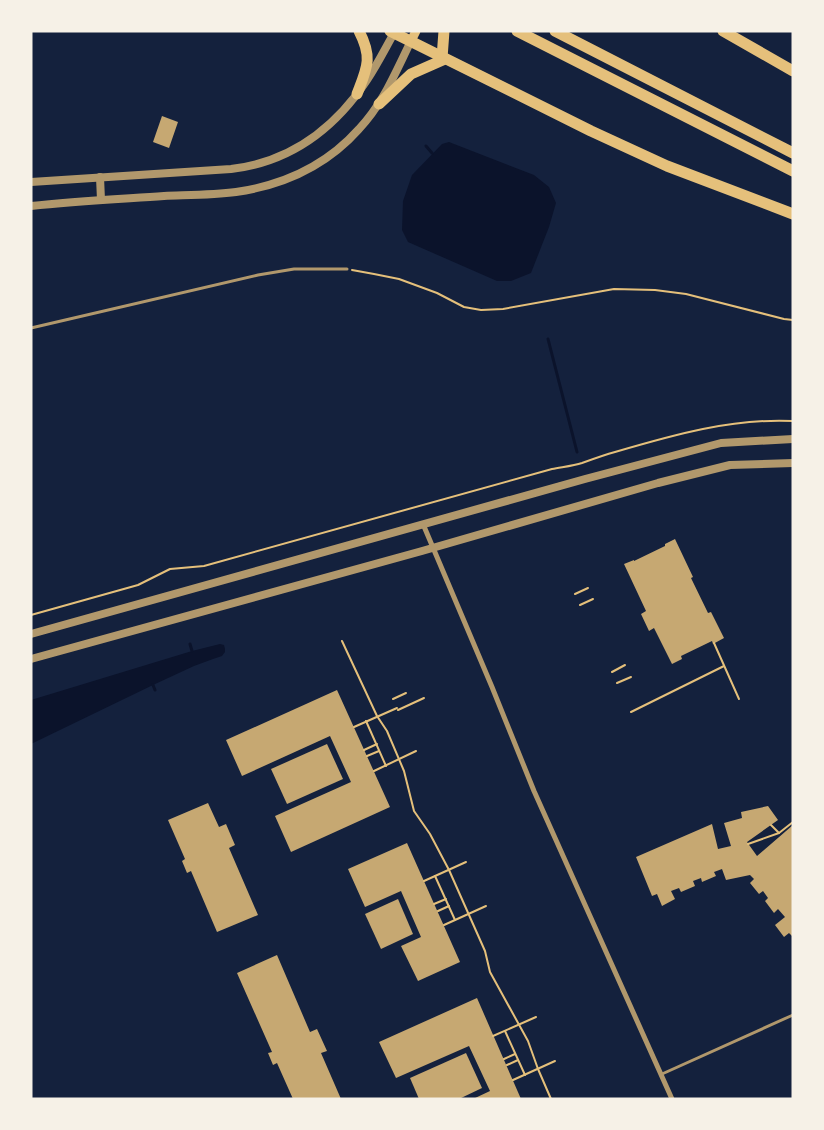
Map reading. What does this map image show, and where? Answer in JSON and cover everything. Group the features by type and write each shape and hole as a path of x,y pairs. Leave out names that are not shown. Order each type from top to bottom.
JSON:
{"highway":[{"path":"357,94 368,63 367,50 359,31"},
{"path":"443,58 444,31"},
{"path":"517,31 793,171"},
{"path":"554,31 793,153"},
{"path":"723,31 793,71"},
{"path":"393,32 414,36 443,58 590,131 667,166 793,214"},
{"path":"379,104 410,74 443,58"}],"street":[{"path":"31,182 231,169 269,161 296,148 320,133 345,110 368,79 393,32"},
{"path":"31,206 235,192 276,183 309,169 328,157 360,129 379,104 414,36"},
{"path":"100,177 101,200"},
{"path":"31,634 585,478 721,443 793,439"},
{"path":"31,659 432,548 658,482 730,464 793,463"},
{"path":"423,524 534,791 672,1099"}],"lane":[{"path":"31,328 258,275 294,269 347,269"},
{"path":"662,1074 793,1015"}],"path":[{"path":"347,269 399,279 437,293 464,307 481,310 504,309 614,289 655,290 686,294 793,320"},
{"path":"31,615 138,585 170,569 204,566 581,463 678,434 718,426 762,421 793,421"},
{"path":"575,594 588,588"},
{"path":"580,605 593,599"},
{"path":"342,641 399,759 404,771 414,812 430,834 449,870 485,951 490,972 528,1041 551,1099"},
{"path":"714,643 739,699"},
{"path":"612,672 625,665"},
{"path":"631,712 724,666"},
{"path":"618,683 631,677"},
{"path":"393,699 406,693"},
{"path":"354,727 424,698"},
{"path":"366,721 386,766"},
{"path":"364,750 377,744"},
{"path":"367,756 380,751"},
{"path":"374,771 416,751"},
{"path":"748,844 779,833 793,822"},
{"path":"771,825 779,833"},
{"path":"424,880 466,862"},
{"path":"435,876 455,920"},
{"path":"434,904 446,899"},
{"path":"438,911 449,906"},
{"path":"444,925 486,906"},
{"path":"493,1036 536,1017"},
{"path":"505,1031 524,1075"},
{"path":"504,1059 515,1054"},
{"path":"507,1066 518,1060"},
{"path":"513,1080 555,1061"}],"water":[{"path":"449,142 534,175 549,187 556,203 531,273 511,281 497,281 408,242 402,230 403,201 412,175 442,144"},
{"path":"220,644 224,645 225,649 222,656 194,666 31,744 31,700"}],"building":[{"path":"162,116 178,122 169,148 153,142"},
{"path":"675,539 708,613 711,612 724,638 713,644 712,641 681,656 682,659 672,664 654,628 649,631 641,614 646,611 624,564 665,546 665,544"},
{"path":"337,690 390,807 291,852 275,816 351,782 330,736 242,776 226,740"},
{"path":"327,744 343,779 287,804 271,769"},
{"path":"208,803 219,827 226,824 235,845 229,848 258,915 217,932 191,871 187,873 182,861 185,859 168,820"},
{"path":"768,806 778,820 747,842 757,856 793,825 793,937 789,933 784,937 775,925 785,917 778,909 774,913 765,901 768,898 763,891 759,894 750,883 754,879 750,875 726,880 722,869 714,872 716,876 702,882 701,878 693,881 695,886 681,892 679,888 671,891 675,899 662,906 657,894 652,896 636,857 712,824 718,849 731,846 724,823 742,818 741,812"},
{"path":"407,843 460,962 418,981 401,946 421,937 401,891 365,907 348,869"},
{"path":"398,899 413,934 381,949 365,914"},
{"path":"277,955 310,1032 317,1029 327,1051 321,1053 341,1099 293,1099 277,1063 273,1065 268,1053 272,1052 237,973"},
{"path":"477,998 521,1099 473,1099 490,1091 469,1046 396,1078 379,1042"},
{"path":"466,1053 482,1088 459,1099 419,1099 410,1078"}],"waterway":[{"path":"426,146 432,153"},
{"path":"548,339 577,452"},
{"path":"190,644 192,651"},
{"path":"153,685 155,690"}]}
